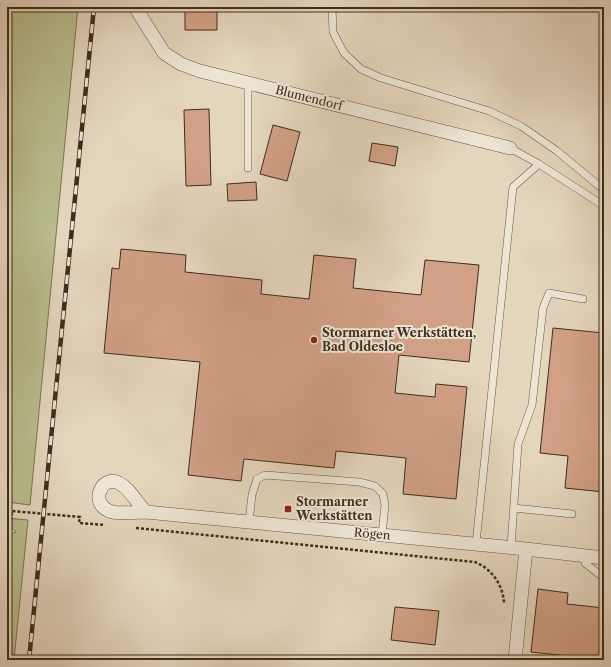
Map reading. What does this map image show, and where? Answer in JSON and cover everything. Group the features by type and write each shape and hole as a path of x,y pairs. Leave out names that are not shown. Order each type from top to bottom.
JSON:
{"street":[{"name":"Blumendorf","path":"135,7 164,53 181,64 200,71 510,148"},
{"name":"Rögen","path":"146,512 526,548 604,558"},
{"path":"515,660 526,548"}],"lane":[{"path":"332,7 333,32 344,52 361,69 381,78 488,111 521,126 557,151 604,190"},
{"path":"247,82 248,168"},
{"path":"510,148 539,164 604,206"},
{"path":"476,543 513,187 539,164"},
{"path":"511,547 518,444 532,405 543,308 549,294 582,299"},
{"path":"249,522 252,495 257,479 265,475 359,482 375,486 383,494 385,505 382,535"},
{"path":"514,508 572,514"},
{"path":"584,556 585,563 604,578"}],"path":[{"path":"7,528 11,526 12,511 80,517 79,523 110,526"},
{"path":"134,528 475,562 482,565 495,577 503,594 505,607 520,609"}],"green space":[{"path":"7,7 78,7 30,505 7,502"},
{"path":"7,518 28,520 14,660 7,660 7,535 16,532 7,523"}],"building":[{"path":"190,7 210,7 210,10 217,10 217,30 185,30 185,10 190,10"},
{"path":"209,109 211,185 186,186 184,110"},
{"path":"273,125 300,132 287,181 260,174"},
{"path":"372,143 398,147 395,166 369,161"},
{"path":"256,182 257,200 228,201 227,184"},
{"path":"121,249 186,255 185,272 262,280 261,294 309,299 314,255 356,259 353,288 421,295 425,260 479,265 469,362 399,355 395,393 435,397 436,384 467,387 456,499 403,494 406,458 336,451 334,468 244,459 241,481 188,475 200,362 104,353 112,268 119,269"},
{"path":"553,328 604,333 604,492 565,488 568,456 540,453"},
{"path":"538,589 568,593 567,604 604,608 604,660 531,652"},
{"path":"395,607 439,611 435,645 391,640"}],"railway":[{"path":"29,660 94,7"}],"place":[{"name":"Stormarner Werkstätten, Bad Oldesloe","path":"314,340"},
{"name":"Stormarner Werkstätten","path":"288,509"}]}
